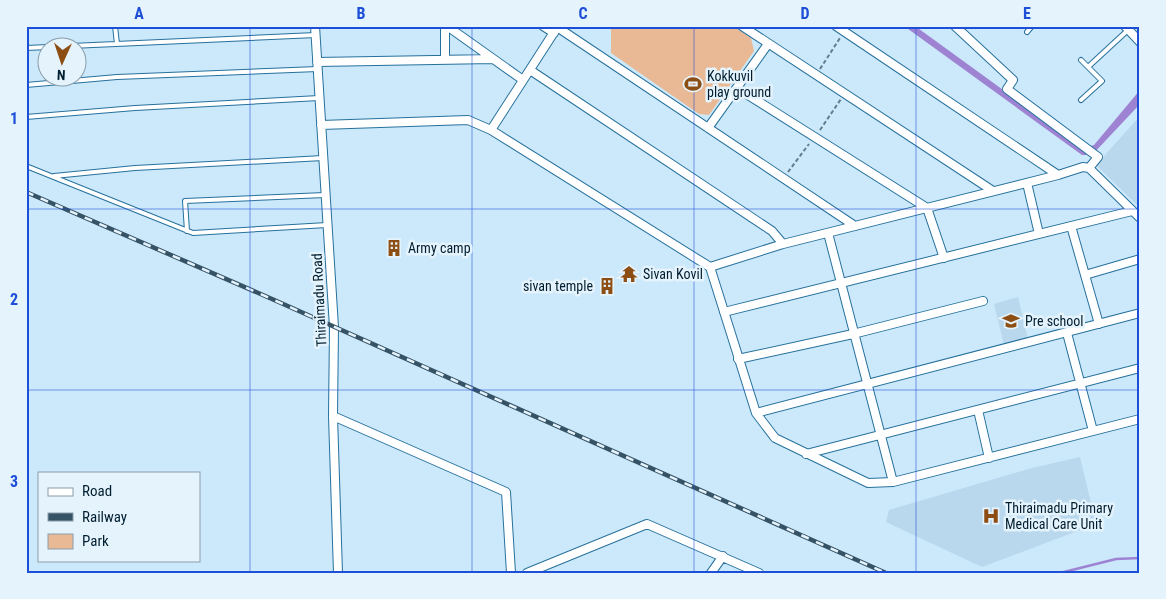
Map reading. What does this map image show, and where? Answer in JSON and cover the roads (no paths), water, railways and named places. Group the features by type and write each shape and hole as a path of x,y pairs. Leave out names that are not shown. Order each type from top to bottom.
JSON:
{"street":[{"path":"446,26 523,80"},
{"path":"445,59 446,26"},
{"path":"543,26 556,29 855,226"},
{"path":"742,26 993,192"},
{"path":"836,26 1058,176"},
{"path":"955,26 1014,80 1007,90 1098,157 1089,168"},
{"path":"1127,28 1140,42"},
{"path":"491,130 556,29"},
{"name":"Thiraimadu Road","path":"315,30 334,328 333,416 338,573"},
{"path":"708,128 768,44"},
{"path":"318,66 445,59 493,59"},
{"path":"530,70 772,232 783,244"},
{"path":"737,88 927,208 944,258"},
{"path":"321,126 468,120 491,130 710,267 756,414 775,438 868,484 893,482 1140,419"},
{"path":"710,267 783,244 1058,176 1083,167 1089,168 1140,218"},
{"path":"1026,183 1040,234"},
{"path":"724,312 1132,211"},
{"path":"1071,226 1099,324"},
{"path":"828,233 893,482"},
{"path":"1085,275 1140,259"},
{"path":"738,359 853,334 983,301"},
{"path":"756,414 866,383 1140,313"},
{"path":"1067,333 1093,431"},
{"path":"806,454 879,433 978,410 1140,368"},
{"path":"978,410 989,458"},
{"path":"333,416 506,492 511,573"},
{"path":"527,573 647,524 759,573"},
{"path":"711,573 722,556"}],"lane":[{"path":"115,26 117,44"},
{"path":"1027,32 1032,26"},
{"path":"1088,67 1127,28"},
{"path":"26,48 117,44 315,30"},
{"path":"1080,60 1102,81 1081,100"},
{"path":"26,85 116,77 318,66"},
{"path":"26,117 135,108 319,98"},
{"path":"53,176 135,168 324,158"},
{"path":"26,166 193,233 327,226"},
{"path":"187,231 185,200 325,195"}],"waterway":[{"path":"1060,573 1116,559 1140,558"}],"railway":[{"path":"26,192 272,299 886,573"}],"place":[{"name":"Kokkuvil play ground","path":"693,84"},
{"name":"Army camp","path":"394,248"},
{"name":"Sivan Kovil","path":"629,274"},
{"name":"sivan temple","path":"607,286"},
{"name":"Pre school","path":"1011,321"},
{"name":"Thiraimadu Primary Medical Care Unit","path":"991,516"}]}
